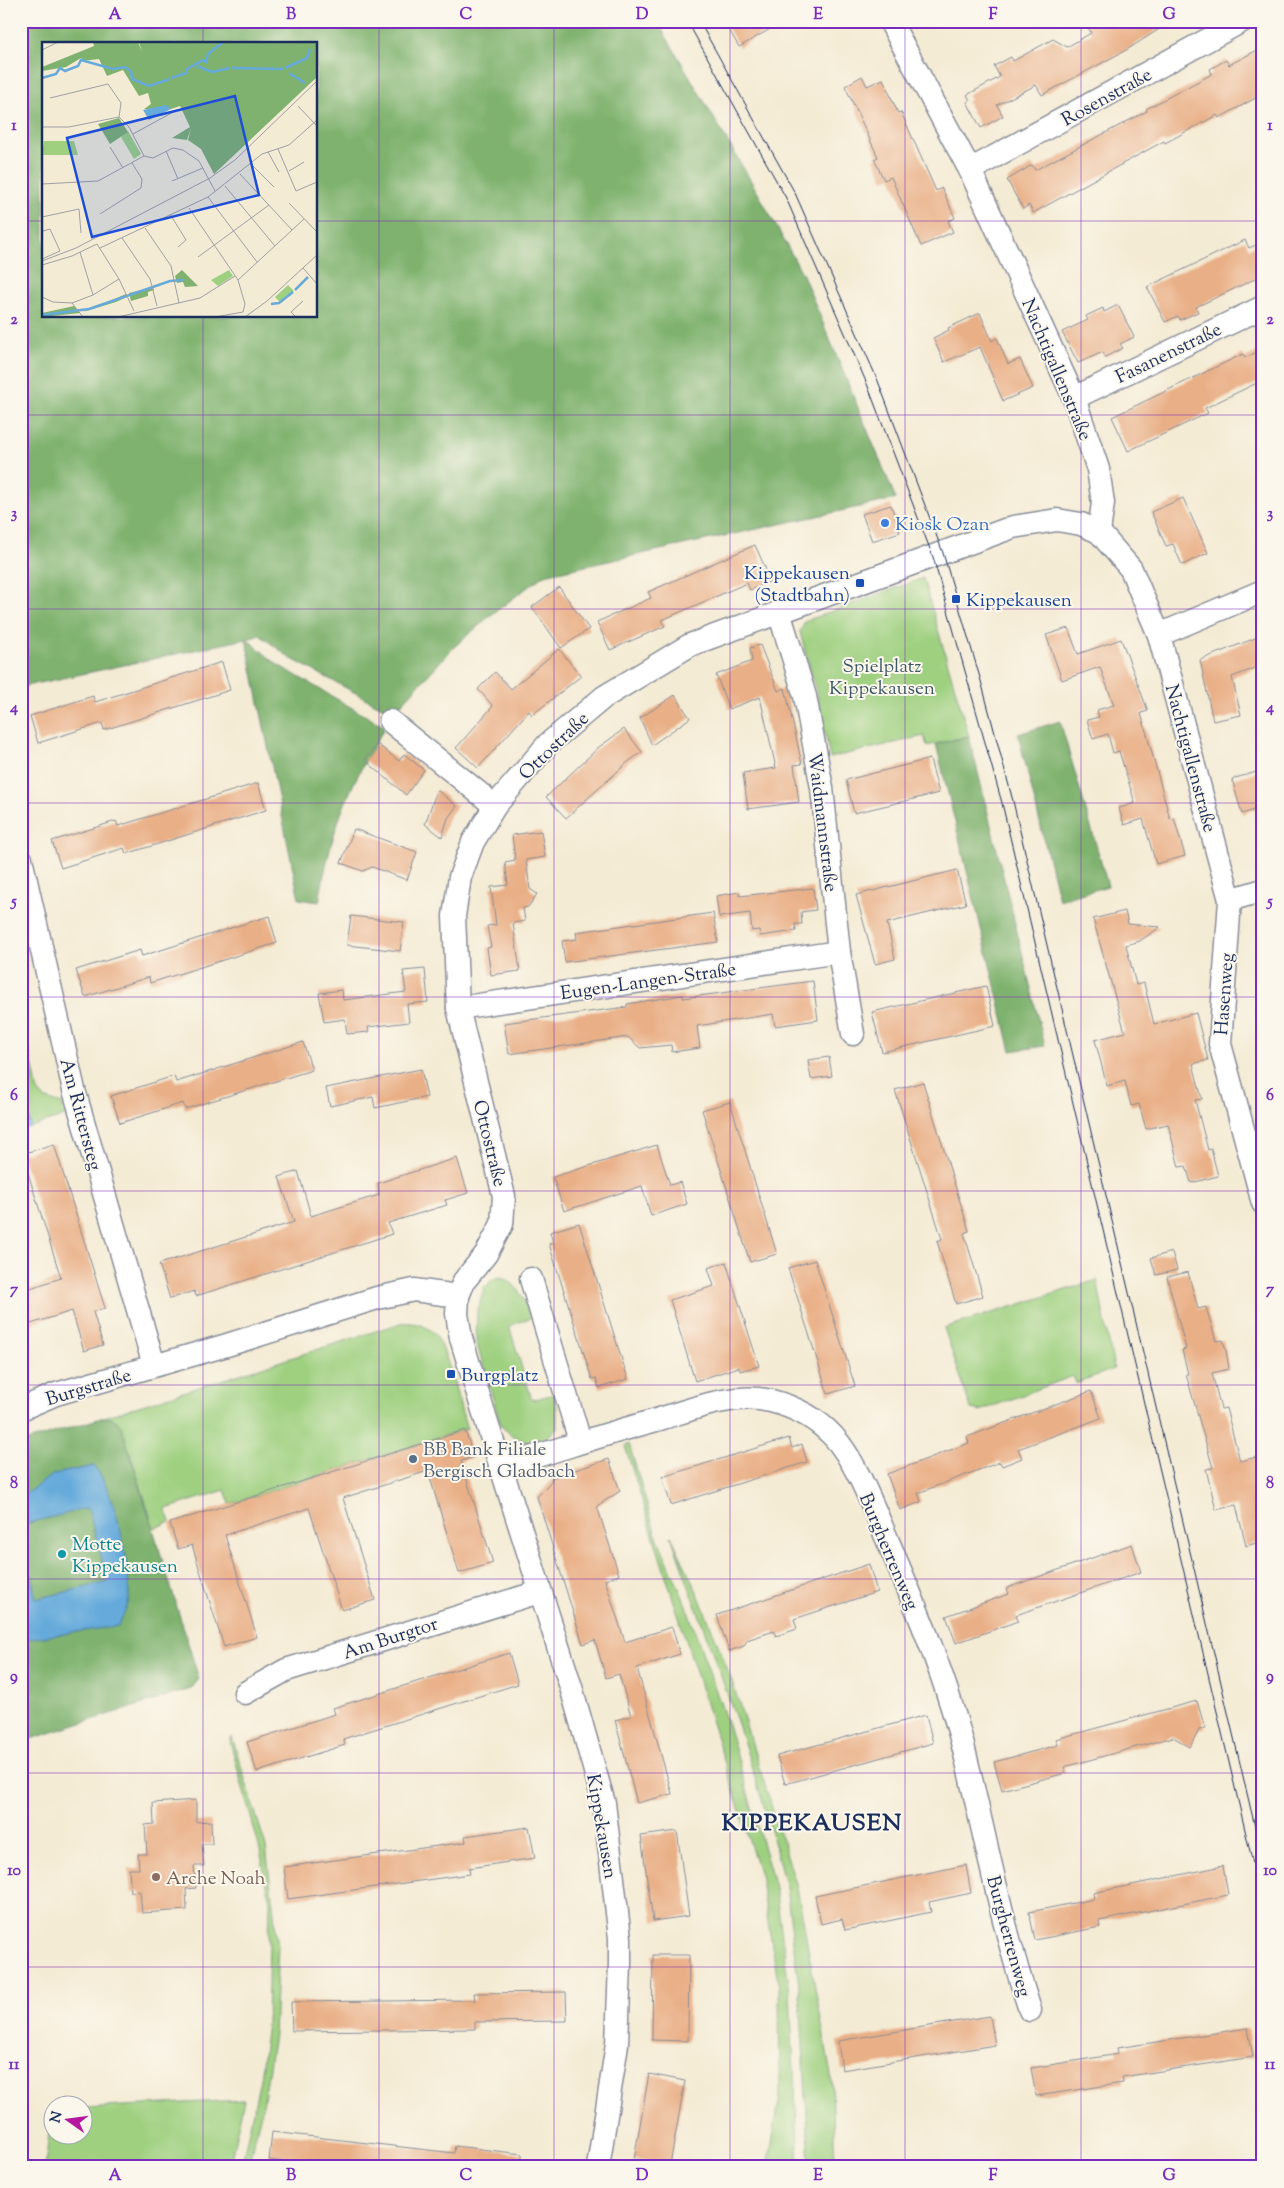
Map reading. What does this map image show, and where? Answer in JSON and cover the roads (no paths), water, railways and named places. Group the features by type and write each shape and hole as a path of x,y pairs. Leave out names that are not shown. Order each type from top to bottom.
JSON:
{"street":[{"name":"Nachtigallenstraße","path":"890,21 970,170 1074,398 1098,469 1104,503 1099,532 1131,569 1159,635 1230,900"},
{"name":"Rosenstraße","path":"970,170 1242,21"},
{"name":"Fasanenstraße","path":"1074,398 1263,307"},
{"name":"Ottostraße","path":"458,1296 464,1281 486,1254 502,1224 504,1196 458,1008 454,916 460,877 473,842 494,806 548,744 604,697 690,646 1012,527 1057,520 1081,524 1099,532"},
{"path":"1159,635 1263,592"},
{"name":"Waidmannstraße","path":"779,612 805,696 822,788 839,952 853,1034"},
{"path":"390,721 494,806"},
{"name":"Am Rittersteg","path":"21,859 74,1090 154,1365"},
{"path":"1230,900 1263,890"},
{"name":"Hasenweg","path":"1230,900 1220,1044 1256,1151 1263,1203"},
{"name":"Eugen-Langen-Straße","path":"458,1008 839,952"},
{"path":"531,1279 580,1441"},
{"path":"154,1365 377,1298 414,1290 458,1296 457,1314 461,1338 500,1466"},
{"name":"Burgstraße","path":"21,1408 56,1394 154,1365"},
{"name":"Burgherrenweg","path":"500,1466 730,1398 770,1401 799,1410 819,1422 836,1438 857,1476 890,1548 950,1701 967,1761 991,1870 1018,1973 1030,2010"},
{"name":"Kippekausen","path":"500,1466 571,1688 604,1803 620,1938 617,2044 598,2167"},
{"name":"Am Burgtor","path":"245,1693 286,1670 539,1592"}],"water":[{"path":"21,1090 31,1127 21,1130"},
{"path":"94,1466 109,1493 120,1528 129,1582 127,1608 118,1626 21,1640 21,1529 36,1599 108,1582 88,1508 21,1525 21,1497 54,1474"}],"tram line":[{"path":"687,21 786,198 867,384 933,557 1002,803 1263,1906"},
{"path":"699,21 795,193 878,381 943,553 981,681 1013,801 1263,1861"}],"place":[{"name":"Kiosk Ozan","path":"885,523"},
{"name":"Kippekausen (Stadtbahn)","path":"860,583"},
{"name":"Kippekausen","path":"956,599"},
{"name":"Burgplatz","path":"451,1374"},
{"name":"BB Bank Filiale Bergisch Gladbach","path":"413,1459"},
{"name":"Motte Kippekausen","path":"62,1554"},
{"name":"Arche Noah","path":"156,1877"}],"district":[{"name":"KIPPEKAUSEN","path":"812,1822"}],"park label":[{"name":"Spielplatz Kippekausen","path":"882,676"}]}
